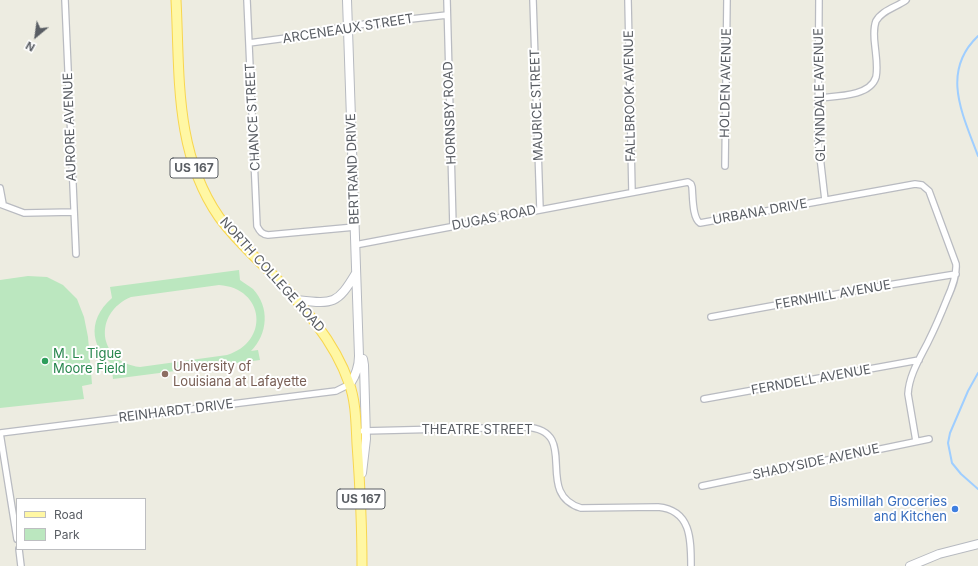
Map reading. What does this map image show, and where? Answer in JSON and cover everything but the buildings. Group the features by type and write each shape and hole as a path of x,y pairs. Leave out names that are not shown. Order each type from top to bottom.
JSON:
{"main road":[{"name":"NORTH COLLEGE ROAD","path":"176,0 183,121 188,150 199,182 220,218 236,238 297,300 315,322 328,340 340,361 350,384"},
{"name":"BERTRAND DRIVE","path":"347,0 359,338 359,367 350,384 361,432"},
{"path":"297,300 318,302 335,300 345,291 356,272"},
{"name":"BERTRAND DRIVE","path":"359,338 364,365 360,483 362,566"},
{"path":"910,566 921,564 956,549 978,544"}],"street":[{"name":"AURORE AVENUE","path":"65,0 76,254"},
{"name":"CHANCE STREET","path":"247,0 258,226 261,233 268,235 355,227"},
{"name":"HORNSBY ROAD","path":"447,0 453,226"},
{"name":"MAURICE STREET","path":"533,0 540,210"},
{"name":"FALLBROOK AVENUE","path":"628,0 632,192"},
{"name":"HOLDEN AVENUE","path":"725,166 727,0"},
{"name":"GLYNNDALE AVENUE","path":"819,0 818,146 825,200"},
{"path":"818,98 858,92 870,87 877,71 874,33 875,23 884,13 906,0"},
{"name":"ARCENEAUX STREET","path":"249,43 294,37 348,26 447,15"},
{"name":"URBANA DRIVE","path":"632,192 688,182 692,187 694,215 697,221 703,222 825,200"},
{"path":"825,200 915,184 922,185 929,191 956,264 956,274 952,288 912,374 908,388 916,441"},
{"path":"0,188 1,204 14,210 24,213 74,212"},
{"name":"DUGAS ROAD","path":"355,245 632,192"},
{"name":"FERNHILL AVENUE","path":"711,317 956,274"},
{"name":"FERNDELL AVENUE","path":"704,399 919,360"},
{"name":"REINHARDT DRIVE","path":"16,533 0,433 336,391 350,384"},
{"name":"THEATRE STREET","path":"361,432 526,427 538,429 548,436 553,442 556,456 559,491 566,500 581,508 658,507 674,511 684,520 688,530 691,566"},
{"name":"SHADYSIDE AVENUE","path":"702,486 929,439"},
{"path":"18,550 21,566"}],"green space":[{"path":"239,270 240,280 253,289 262,304 264,312 264,329 257,344 251,351 258,350 260,360 113,379 112,370 119,369 102,354 97,345 95,336 95,326 98,316 103,307 112,298 110,287","holes":["219,285 234,288 246,295 253,305 256,316 255,328 250,339 241,348 227,355 140,367 126,363 115,356 108,347 105,336 106,325 110,314 119,304 131,297"]},
{"name":"M. L. Tigue Moore Field","path":"28,276 47,277 63,285 77,299 84,317 88,337 92,384 82,386 84,399 0,408 0,280"}],"waterway":[{"path":"978,36 966,50 960,64 957,79 961,110 978,156"},
{"path":"978,373 968,391 950,433 948,443 952,463 961,474 978,489"}],"place":[{"name":"M. L. Tigue Moore Field","path":"45,361"},
{"name":"University of Louisiana at Lafayette","path":"165,374"},
{"name":"Bismillah Groceries and Kitchen","path":"955,509"}]}
